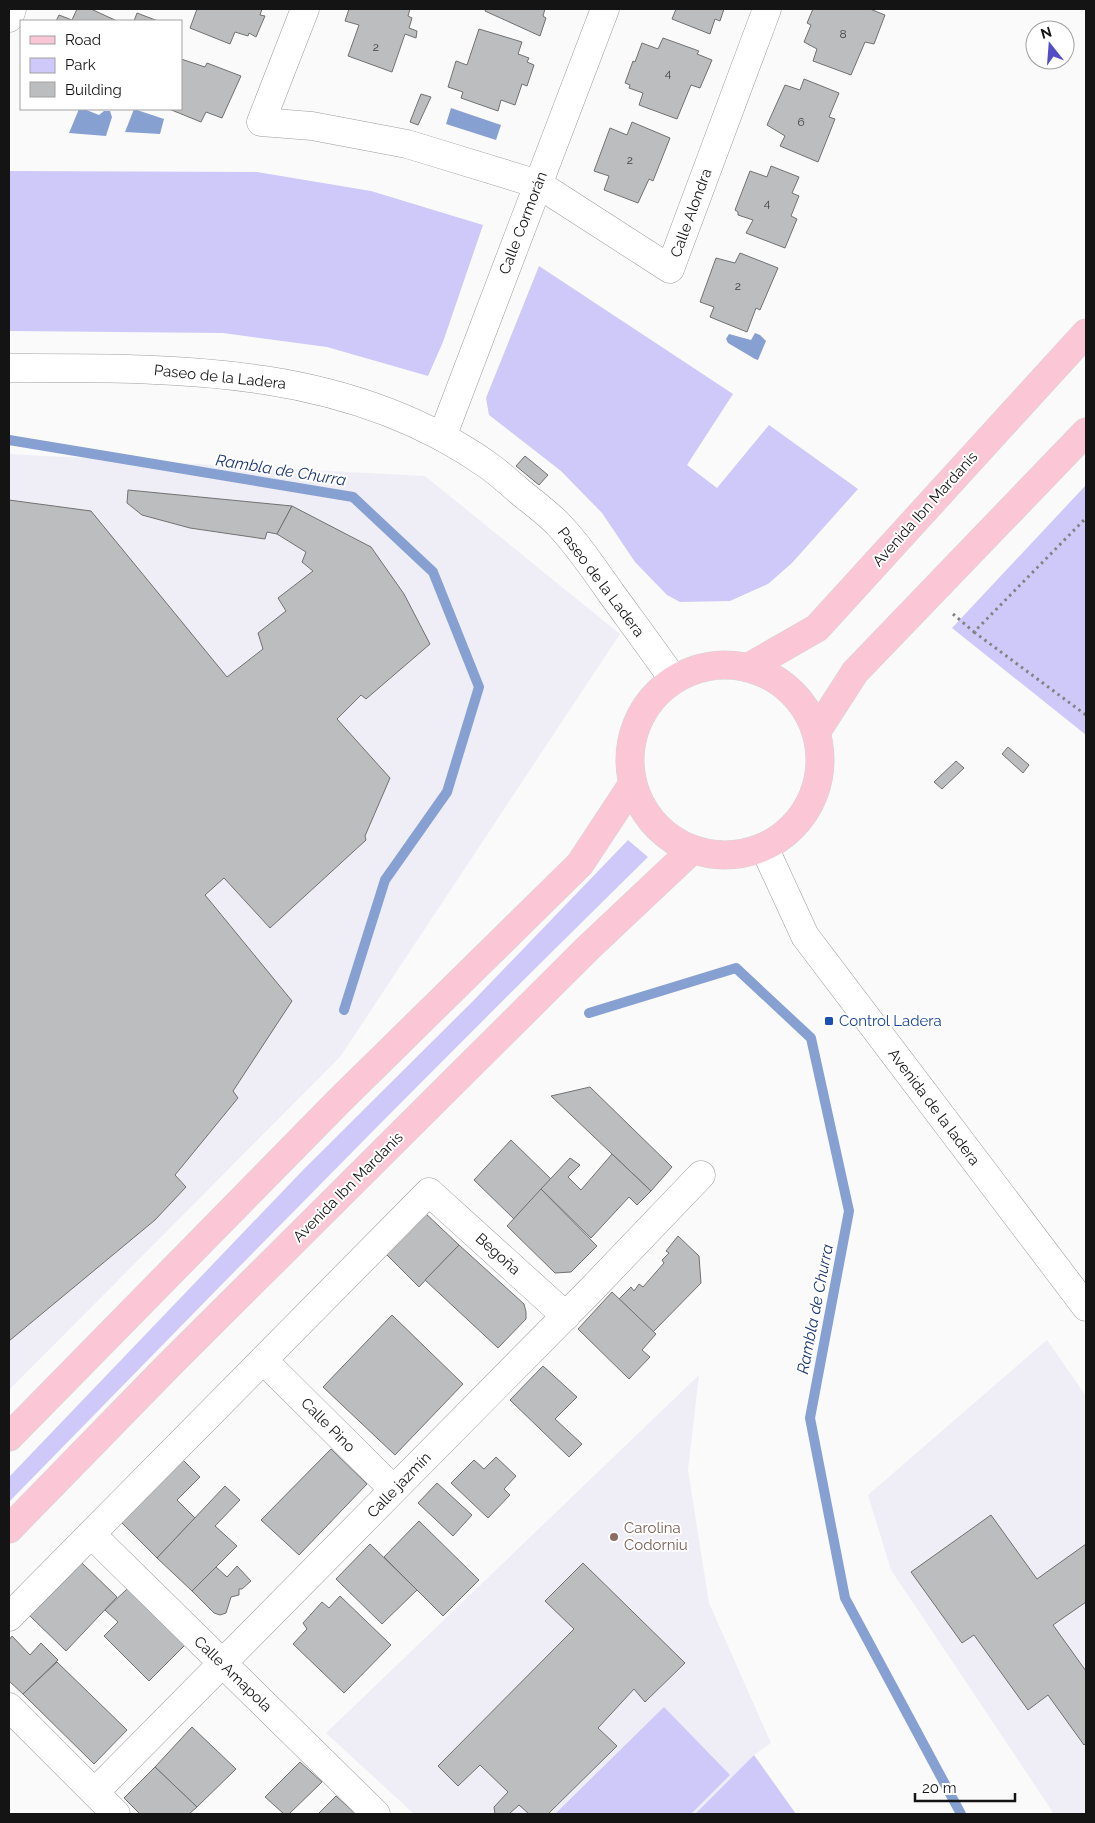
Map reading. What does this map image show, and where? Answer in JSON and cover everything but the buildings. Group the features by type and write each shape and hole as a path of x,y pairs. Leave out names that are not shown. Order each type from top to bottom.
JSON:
{"main road":[{"name":"Avenida Ibn Mardanis","path":"749,667 817,628 1086,333"},
{"path":"817,731 855,672 1086,432"},
{"path":"723,664 749,667 778,681 802,702 817,731 821,758 817,786 806,811 788,832 764,847 741,854 716,855 692,850 665,835 645,813 632,785 629,755 636,726 651,699 673,679 698,668 723,664"},
{"path":"9,1438 339,1101 580,864 632,785"},
{"name":"Avenida Ibn Mardanis","path":"9,1530 183,1351 588,948 692,850"}],"street":[{"path":"9,18 12,9"},
{"path":"305,9 261,122 312,126 406,144 538,184"},
{"name":"Calle Cormorán","path":"442,437 605,9"},
{"name":"Calle Alondra","path":"538,184 670,269 767,9"},
{"name":"Paseo de la Ladera","path":"9,368 126,368 191,371 258,378 319,389 380,408 442,437 490,466 555,521 590,563 673,679"},
{"name":"Avenida de la ladera","path":"764,847 804,936 1083,1294"},
{"name":"Calle jazmín","path":"95,1792 566,1316 701,1175"},
{"name":"Begoña","path":"263,1360 429,1192 566,1316"},
{"path":"9,1618 263,1360"},
{"name":"Calle Pino","path":"263,1360 393,1489"},
{"name":"Calle Amapola","path":"91,1534 376,1814"},
{"path":"9,1707 116,1814"}],"path":[{"path":"974,632 1086,518"},
{"path":"929,595 974,632 1086,715"}],"shaded area":[{"path":"9,454 425,476 620,634 340,1057 9,1390"},
{"path":"1047,1340 1086,1396 1086,1814 1054,1814 891,1570 868,1495"},
{"name":"Carolina Codorniu","path":"699,1375 688,1470 709,1603 771,1743 754,1755 695,1814 414,1814 326,1733"}],"green space":[{"path":"9,171 257,172 371,191 483,225 443,342 428,376 327,347 223,333 9,331"},
{"path":"539,266 733,394 687,465 717,488 769,425 858,489 792,563 768,584 730,601 680,602 667,595 635,562 602,513 561,471 489,415 486,398"},
{"path":"1086,485 1086,735 952,628"},
{"path":"628,840 648,857 407,1097 9,1502 9,1477 304,1169 473,1001"},
{"path":"664,1707 730,1775 691,1814 555,1814"},
{"path":"754,1755 796,1814 695,1814"}],"water":[{"path":"451,108 501,125 496,140 446,124"},
{"path":"79,110 86,110 99,115 104,111 110,111 112,117 106,136 69,133"},
{"path":"134,110 164,119 160,134 125,132"},
{"path":"755,333 766,341 758,360 728,343 726,339 729,334 751,340"}],"waterway":[{"name":"Rambla de Churra","path":"9,440 353,497 433,572 479,687 447,792 385,880 344,1010"},
{"name":"Rambla de Churra","path":"589,1013 736,968 811,1038 849,1211 810,1418 845,1598 961,1814"}],"place":[{"name":"Control Ladera","path":"829,1021"},
{"name":"Carolina Codorniu","path":"614,1537"}]}
